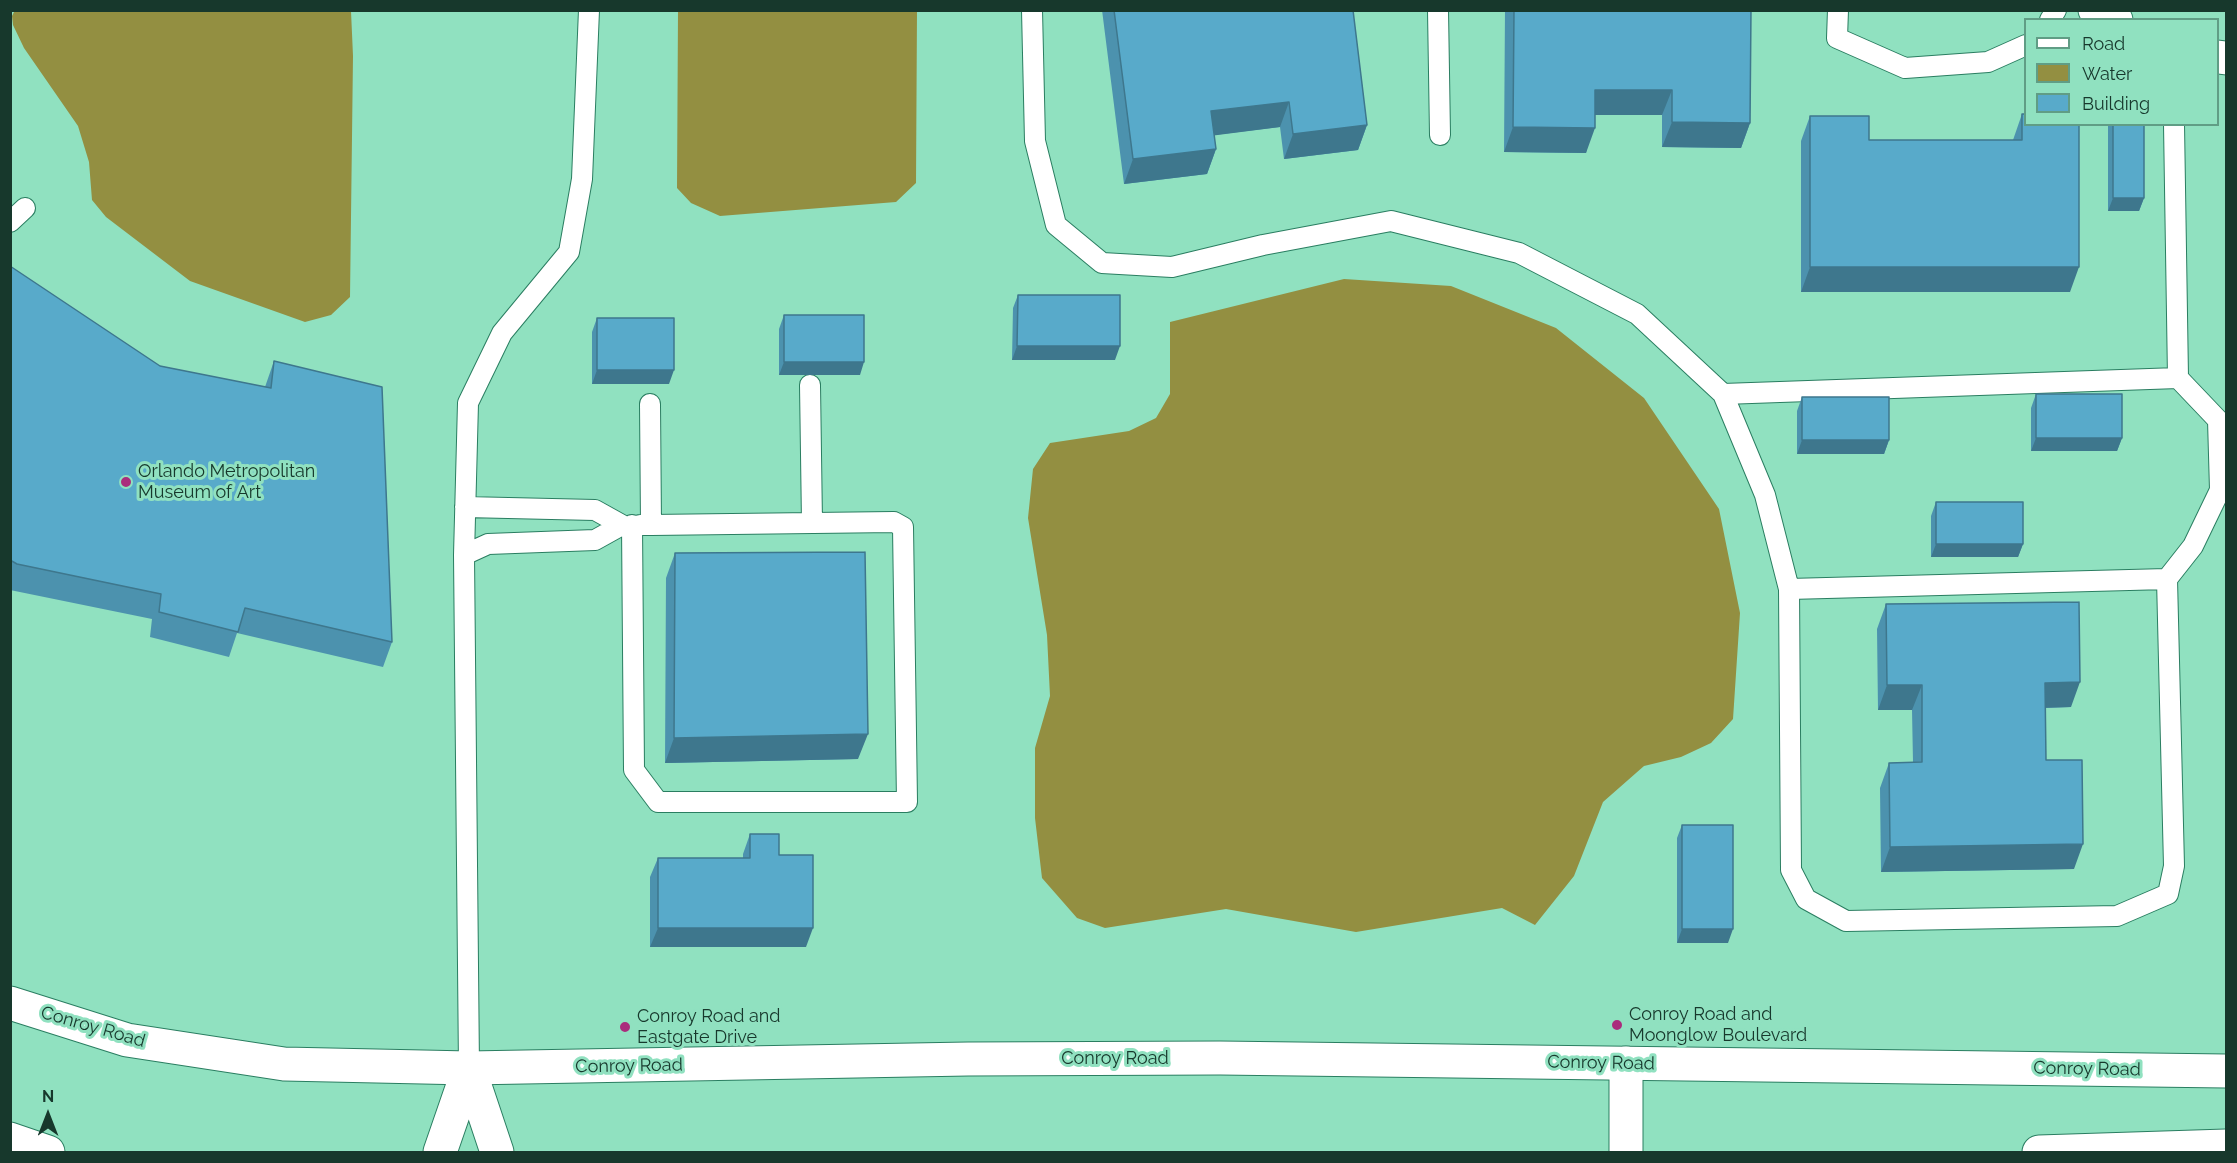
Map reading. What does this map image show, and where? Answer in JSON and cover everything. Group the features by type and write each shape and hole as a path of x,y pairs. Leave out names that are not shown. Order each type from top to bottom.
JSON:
{"main road":[{"path":"2095,10 2112,18"},
{"name":"Conroy Road","path":"10,1003 127,1040 284,1064 469,1068 1106,1059 2226,1071"},
{"path":"1626,1063 1626,1152"},
{"path":"440,1152 469,1068"},
{"path":"469,1068 497,1152"},
{"path":"10,1139 48,1152"},
{"path":"2039,1152 2226,1146"}],"lane":[{"path":"469,1068 464,555 468,403 502,333 569,252 582,178 589,10"},
{"path":"1032,10 1035,141 1056,225 1102,263 1172,267 1263,246 1391,221 1519,253 1637,314 1723,394 1765,495 1789,589 1791,870 1806,899 1846,921 2117,916 2168,894 2174,866 2167,579 2193,546 2220,490 2218,420 2178,378 2174,126"},
{"path":"1438,10 1440,135"},
{"path":"1838,10 1837,38 1905,68 1988,62 2024,45"},
{"path":"1723,394 2178,378"},
{"path":"810,385 812,523"},
{"path":"464,555 488,544 596,540 635,525 894,522 903,527 907,802 658,802 634,770 635,525 650,404"},
{"path":"465,507 596,510 635,525"},
{"path":"1789,589 2167,579"}],"water":[{"path":"15,10 351,11 353,56 350,297 331,315 305,322 190,281 106,217 92,200 89,162 78,126 24,48 13,25 12,16"},
{"path":"678,11 917,11 916,183 896,202 720,216 691,203 677,188"},
{"path":"1344,279 1451,286 1556,328 1644,398 1719,509 1740,613 1733,719 1711,743 1681,757 1644,766 1603,802 1574,876 1535,925 1502,908 1356,932 1226,909 1105,928 1077,918 1042,878 1035,818 1035,748 1050,696 1047,635 1028,518 1033,469 1050,443 1129,431 1156,418 1170,394 1170,322"}],"building":[{"path":"1114,10 1353,10 1367,125 1293,134 1289,102 1211,111 1216,149 1133,159"},
{"path":"1514,10 1751,10 1750,123 1672,122 1672,90 1595,90 1595,128 1513,127"},
{"path":"2022,114 2024,114 2024,126 2079,126 2079,267 1810,267 1810,116 1869,116 1869,140 2022,140"},
{"path":"2113,126 2144,126 2144,198 2113,198"},
{"path":"10,266 160,366 271,388 274,361 382,387 392,642 245,608 238,632 159,612 161,594 17,564 10,560"},
{"path":"1018,295 1120,295 1120,346 1017,346"},
{"path":"784,315 864,315 864,362 784,362"},
{"path":"597,318 674,318 674,370 597,370"},
{"path":"2036,394 2122,394 2122,438 2036,438"},
{"path":"1802,397 1889,397 1889,440 1802,440"},
{"path":"1936,502 2023,502 2023,544 1936,544"},
{"path":"865,552 868,734 674,738 675,553"},
{"path":"2079,602 2080,682 2045,683 2046,760 2082,760 2083,844 1890,847 1889,763 1922,762 1922,685 1887,685 1886,604"},
{"path":"1682,825 1733,825 1733,929 1682,929"},
{"path":"750,834 779,834 779,855 813,855 813,928 658,928 658,858 750,858"}],"place":[{"name":"Orlando Metropolitan Museum of Art","path":"126,482"},
{"name":"Conroy Road and Moonglow Boulevard","path":"1617,1025"},
{"name":"Conroy Road and Eastgate Drive","path":"625,1027"}]}
